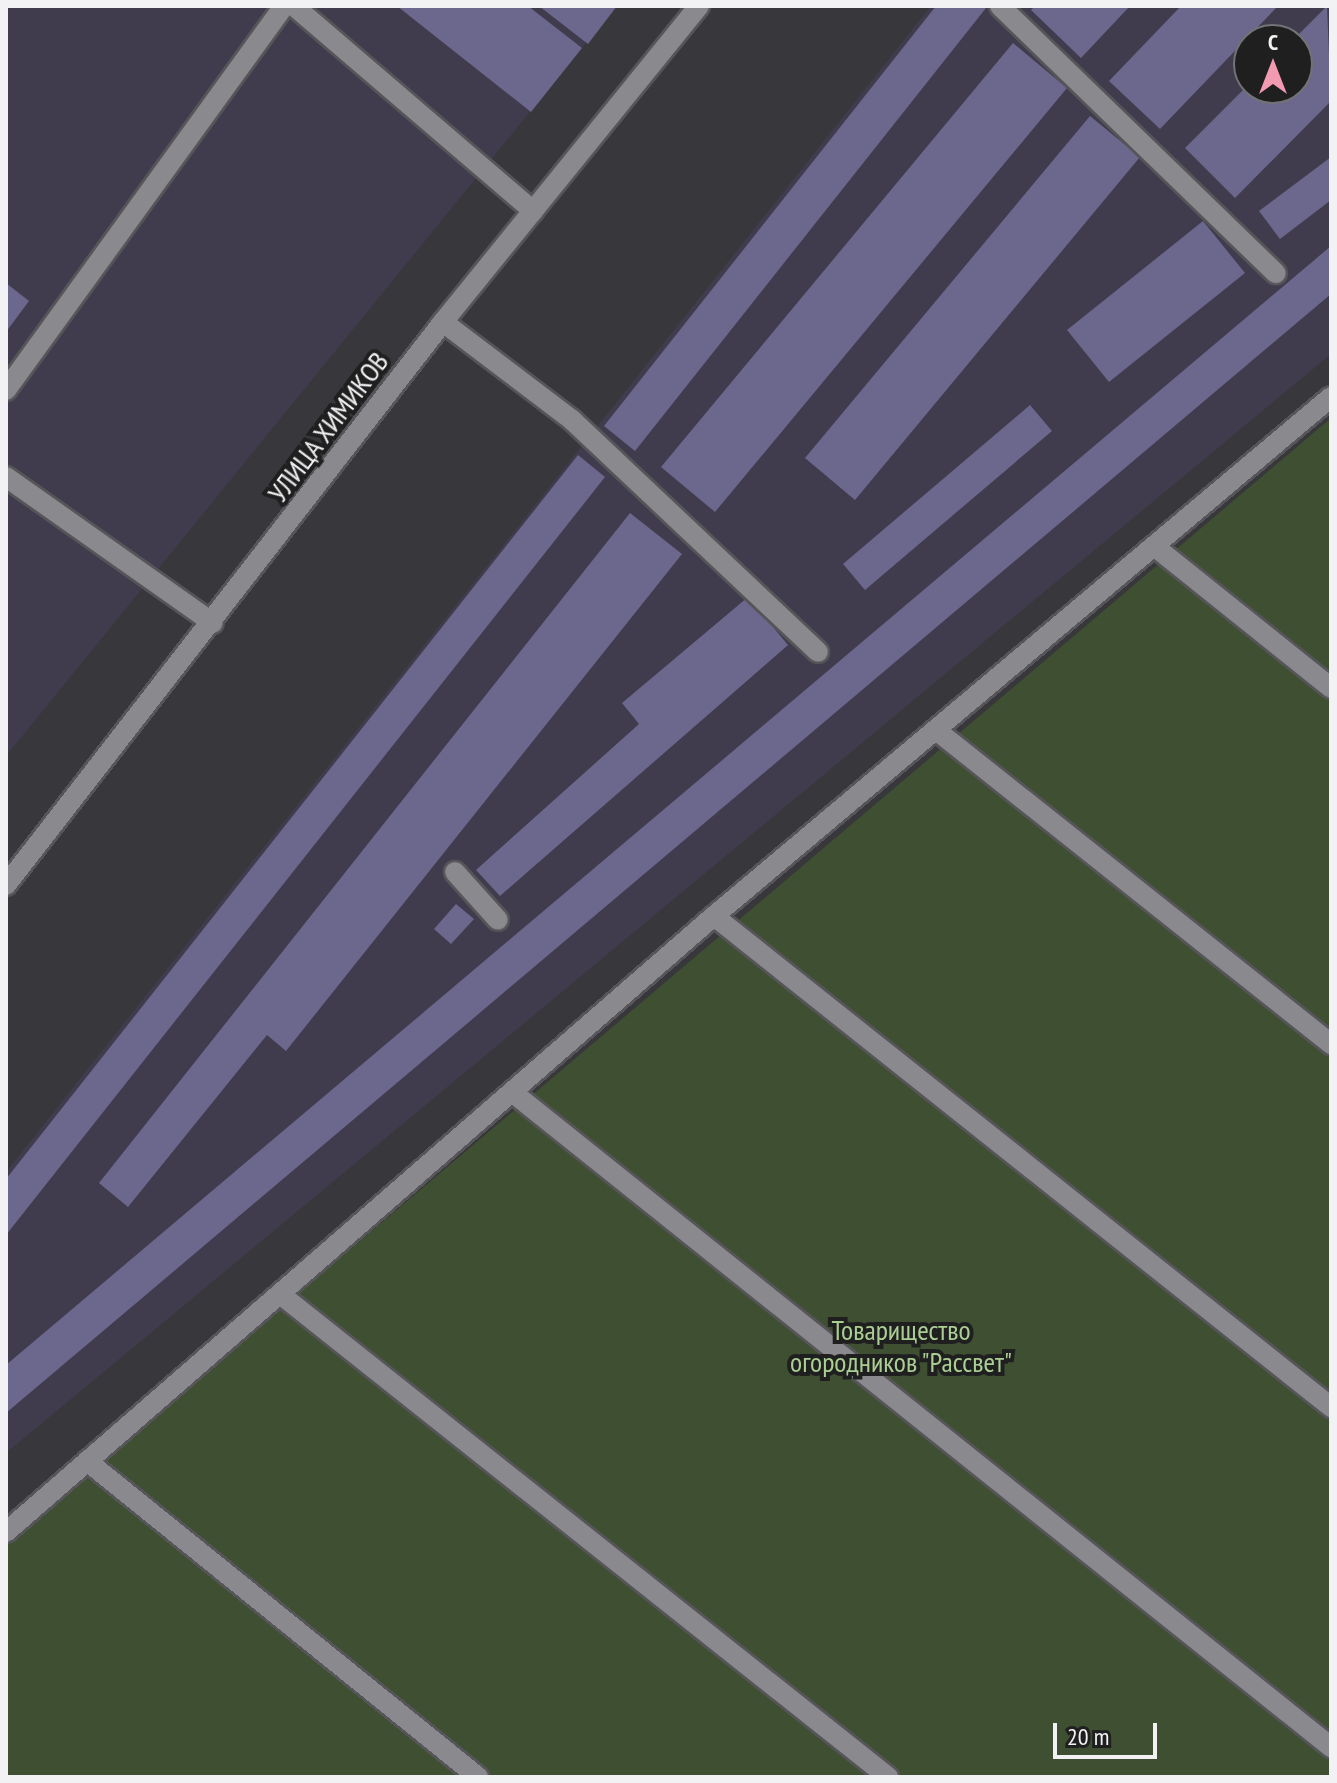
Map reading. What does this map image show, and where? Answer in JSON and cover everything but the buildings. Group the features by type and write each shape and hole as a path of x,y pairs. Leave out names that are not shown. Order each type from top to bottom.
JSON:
{"street":[{"path":"6,390 284,6"},
{"path":"294,6 533,211"},
{"name":"УЛИЦА ХИМИКОВ","path":"6,885 213,623 443,322 699,6"},
{"path":"1000,6 1276,273"},
{"path":"443,322 572,420 818,652"},
{"path":"6,1532 714,916 1331,397"},
{"path":"6,477 213,623"},
{"path":"1154,546 1331,688"},
{"path":"936,730 1331,1044"},
{"path":"455,872 498,920"},
{"path":"714,916 1331,1407"},
{"path":"512,1092 1331,1747"},
{"path":"280,1294 888,1777"},
{"path":"87,1461 478,1777"}],"shaded area":[{"path":"6,6 616,6 6,756"},
{"path":"931,6 1331,6 1331,354 6,1453 6,1172"}],"green space":[{"name":"Товарищество огородников \"Рассвет\"","path":"1331,418 1331,1777 6,1777 6,1541"}]}
